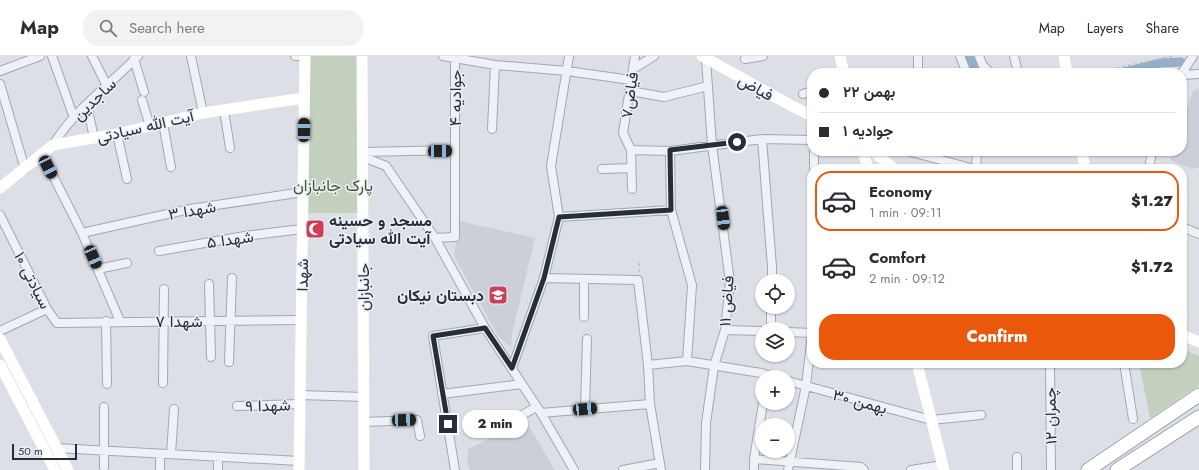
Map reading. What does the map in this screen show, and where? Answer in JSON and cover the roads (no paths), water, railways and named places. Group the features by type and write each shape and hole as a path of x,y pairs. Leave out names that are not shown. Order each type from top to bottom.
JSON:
{"main road":[{"name":"شهدا","path":"299,466 305,56"},
{"name":"جانبازان","path":"362,56 364,470"},
{"path":"840,56 843,68"},
{"path":"1064,56 1066,68"},
{"name":"فیاض","path":"704,58 807,114"},
{"name":"آیت الله سیادتی","path":"0,188 53,145 117,134 203,113 304,98"},
{"path":"879,156 888,164"},
{"path":"1187,335 1198,339"},
{"path":"0,339 68,470"},
{"path":"0,365 55,470"},
{"path":"918,368 943,467"},
{"path":"1088,470 1199,395"},
{"path":"1117,470 1199,417"}],"street":[{"path":"0,71 40,56"},
{"path":"52,56 74,118"},
{"path":"92,56 106,86"},
{"path":"191,56 203,113"},
{"path":"295,56 305,56"},
{"path":"443,56 486,60 495,65 567,71 631,80"},
{"path":"512,368 544,278 559,217 551,166 569,56"},
{"name":"فیاض۷","path":"631,150 623,133 634,56"},
{"path":"633,69 654,56"},
{"path":"744,59 763,56"},
{"path":"918,56 918,68"},
{"path":"960,56 965,68"},
{"path":"979,56 985,68"},
{"path":"1014,56 1017,68"},
{"path":"1186,68 1193,56"},
{"path":"137,57 143,96 150,126"},
{"name":"ساجدین","path":"53,145 62,131 74,118 137,57"},
{"name":"جوادیه ۴","path":"435,238 455,237 455,58"},
{"name":"فیاض ۱۱","path":"704,58 708,86 712,145 730,282 725,330 714,366 706,423 705,470"},
{"path":"492,129 495,65"},
{"path":"1187,74 1199,74"},
{"path":"0,84 25,168"},
{"path":"630,91 664,97 708,86"},
{"path":"803,94 807,93"},
{"path":"87,105 94,138"},
{"path":"224,110 230,148"},
{"path":"163,123 171,167"},
{"path":"117,134 127,179"},
{"path":"762,139 772,274"},
{"path":"632,189 631,150 670,150 762,139 807,140"},
{"path":"363,154 455,150"},
{"path":"670,150 671,210 692,285 687,361"},
{"path":"42,154 82,233 120,321"},
{"path":"363,154 386,166 435,238 485,328 539,410 574,470"},
{"path":"930,156 958,164"},
{"path":"602,169 631,168"},
{"name":"شهدا ۳","path":"82,233 190,209 303,192"},
{"path":"559,217 671,210"},
{"name":"سیادتی ۱۰","path":"0,215 47,309 57,323"},
{"name":"شهدا ۵","path":"159,251 302,229"},
{"path":"1187,229 1199,234"},
{"path":"98,270 127,263"},
{"path":"229,362 232,278"},
{"path":"544,278 638,280 648,365 650,404 661,467 623,470"},
{"path":"584,279 584,317"},
{"path":"209,284 211,357"},
{"path":"163,383 164,289"},
{"path":"0,331 47,309"},
{"name":"شهدا ۷","path":"57,323 106,321 301,320"},
{"path":"106,321 107,384"},
{"path":"455,470 433,336 485,328"},
{"path":"725,330 755,331"},
{"path":"795,332 807,333"},
{"path":"585,409 587,339"},
{"path":"648,365 687,361 755,373"},
{"path":"789,466 806,386 808,368"},
{"name":"چمران ۱۲","path":"1050,368 1051,470"},
{"path":"1125,368 1132,418"},
{"name":"بهمن ۳۰","path":"795,383 931,420"},
{"path":"442,394 522,384"},
{"name":"شهدا ۹","path":"237,406 300,400 364,397"},
{"path":"491,433 539,410 585,409 650,404"},
{"path":"104,407 104,466"},
{"path":"171,454 174,409"},
{"path":"754,470 754,459 762,410"},
{"path":"931,420 981,415"},
{"path":"364,422 417,420 420,436"},
{"path":"56,448 218,457 299,466"},
{"path":"160,454 160,470"},
{"path":"218,457 218,470"},
{"path":"1017,457 1017,470"},
{"path":"754,459 789,466 861,467 864,470"},
{"path":"911,470 943,467"}],"waterway":[{"path":"970,56 974,68"},
{"path":"1140,68 1160,63 1181,62"}],"place":[{"name":"مسجد و حسینه آیت الله سیادتی","path":"315,229"},
{"name":"دبستان نیکان","path":"498,295"}],"park label":[{"name":"پارک جانبازان","path":"333,185"}]}
